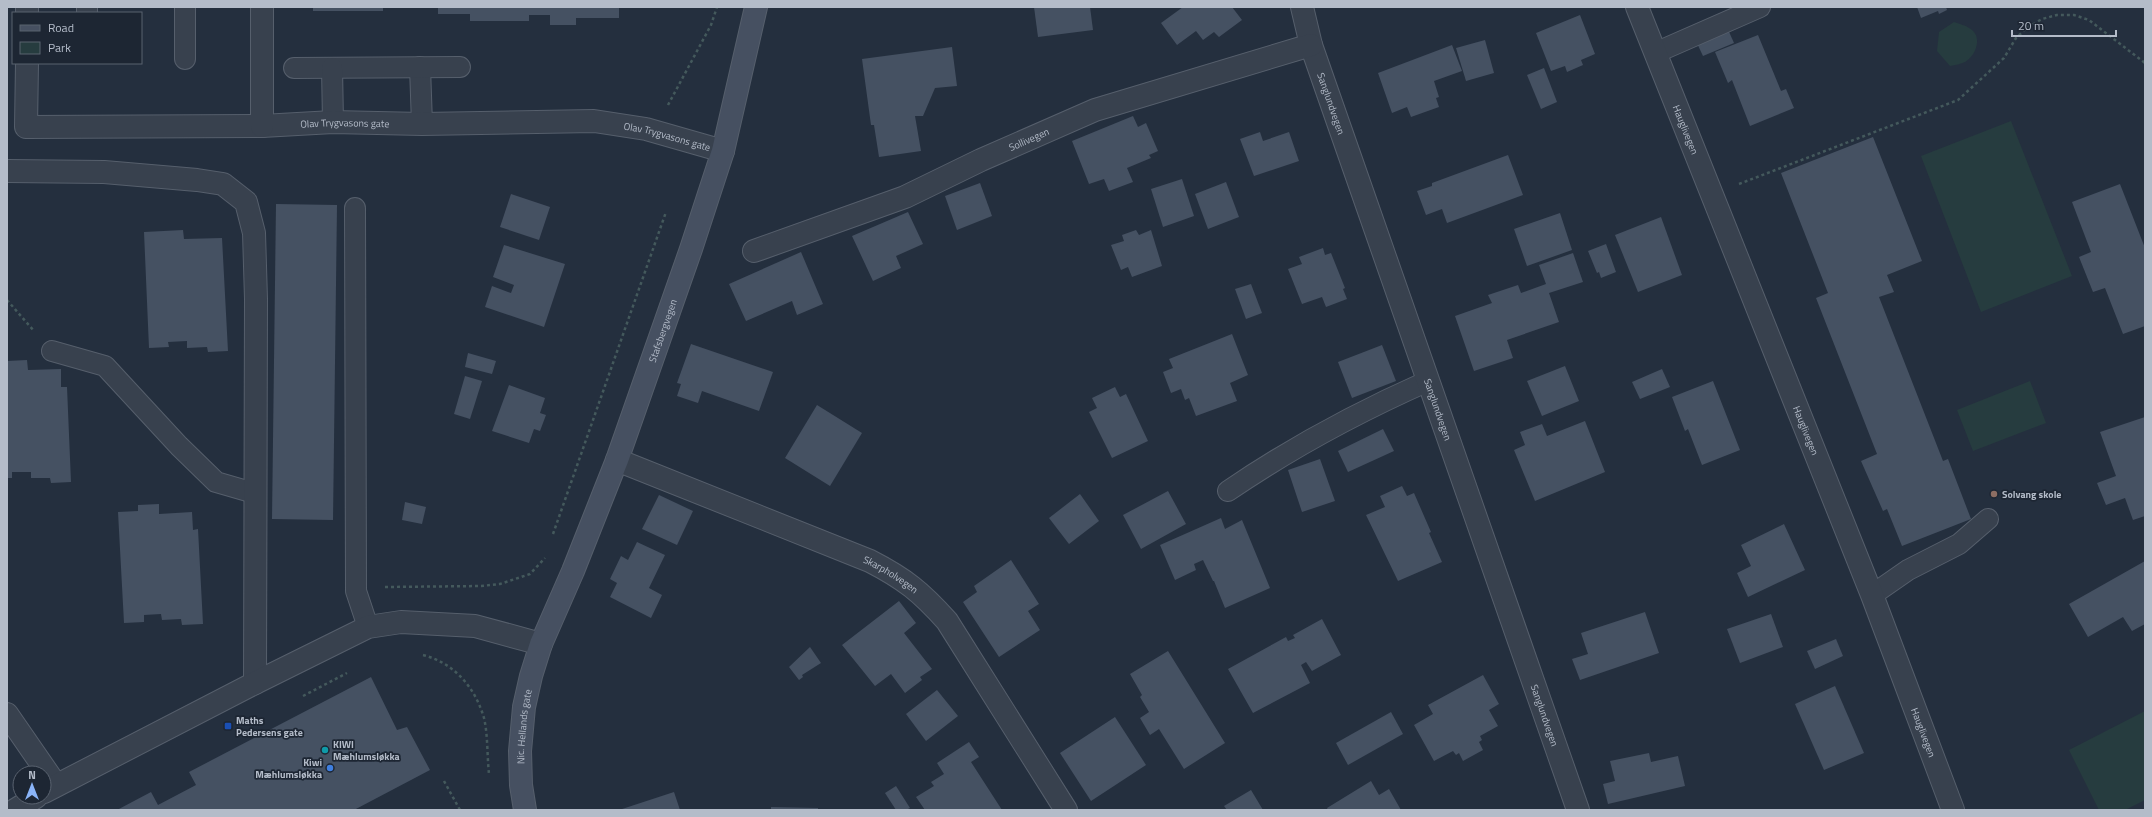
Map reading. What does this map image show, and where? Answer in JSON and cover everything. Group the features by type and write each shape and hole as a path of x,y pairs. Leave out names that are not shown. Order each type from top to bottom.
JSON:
{"main road":[{"name":"Stafsbergvegen","path":"541,644 573,571 617,460 691,249 723,151 756,7"},
{"name":"Nic. Hellands gate","path":"524,810 521,784 520,751 524,707 541,644"}],"street":[{"path":"262,7 262,126"},
{"name":"Sanglundvegen","path":"1302,7 1311,46 1578,810"},
{"name":"Hauglivegen","path":"1637,7 1872,595 1953,810"},
{"name":"Sollivegen","path":"754,251 905,197 981,160 1095,110 1311,46"},
{"name":"Olav Trygvasons gate","path":"27,64 17,126 262,126 333,122 422,124 594,121 646,129 723,151"},
{"path":"7,171 104,172 197,180 223,184 246,202 254,232 255,683"},
{"name":"Skarpholvegen","path":"617,460 863,558 898,575 923,595 947,621 1066,810"},
{"path":"52,787 368,627 401,622 475,626 541,644"},
{"path":"7,714 37,765"}],"lane":[{"path":"185,7 185,59"},
{"path":"1655,53 1760,7"},
{"path":"294,68 460,68"},
{"path":"332,68 333,122"},
{"path":"420,68 422,124"},
{"path":"356,208 356,590 368,627"},
{"path":"52,351 105,366 179,446 216,482 254,493"},
{"path":"1228,492 1266,465 1296,448 1363,412 1428,381"},
{"path":"1872,595 1908,570 1959,544 1988,519"}],"path":[{"path":"668,106 673,92 711,25 716,7"},
{"path":"1712,195 1958,100 2004,58 2016,38 2042,19 2057,15 2074,15 2089,20 2145,63"},
{"path":"553,536 603,397 666,212"},
{"path":"7,300 52,351"},
{"path":"356,590 385,586 481,586 500,584 530,574 545,558 547,551"},
{"path":"416,653 435,658 460,674 472,689 484,718 490,779"},
{"path":"303,696 351,671"},
{"path":"444,781 460,810"}],"green space":[{"path":"1954,22 1966,26 1973,31 1976,35 1977,45 1973,55 1969,59 1963,63 1950,66 1937,51 1939,32"},
{"path":"2011,121 2072,276 1981,312 1921,156"},
{"path":"2030,381 2046,423 1973,451 1957,410"},
{"path":"2145,711 2145,800 2125,810 2099,810 2069,750"}],"building":[{"path":"313,7 383,7 383,11 313,11"},
{"path":"438,7 619,7 619,18 576,18 576,25 550,25 550,15 529,15 529,21 470,21 470,14 438,14"},
{"path":"1034,7 1090,7 1093,30 1038,37"},
{"path":"1183,7 1232,7 1242,20 1219,37 1214,32 1203,40 1196,31 1177,45 1161,23"},
{"path":"1917,7 1946,7 1947,10 1939,14 1938,11 1921,18"},
{"path":"1580,15 1595,54 1581,60 1583,65 1567,72 1565,66 1551,71 1536,33"},
{"path":"1726,25 1734,43 1703,56 1695,39"},
{"path":"1758,35 1781,91 1786,89 1794,108 1750,126 1732,80 1728,83 1715,52"},
{"path":"1485,40 1494,73 1466,81 1456,48"},
{"path":"1452,45 1462,71 1434,81 1439,97 1436,98 1439,107 1411,117 1407,107 1392,113 1378,73"},
{"path":"952,47 957,86 935,88 923,116 915,116 921,151 879,157 874,125 871,125 862,59"},
{"path":"1544,68 1557,102 1541,109 1527,75"},
{"path":"1133,116 1138,127 1146,123 1158,151 1149,155 1151,158 1127,168 1133,182 1109,191 1104,179 1089,184 1072,141"},
{"path":"1260,132 1263,141 1289,132 1299,161 1254,176 1240,139"},
{"path":"1873,137 1922,261 1887,275 1894,292 1879,297 1943,461 1948,459 1971,519 1902,546 1887,509 1883,511 1861,461 1877,454 1816,298 1828,293 1781,173"},
{"path":"1508,155 1523,195 1447,223 1442,209 1426,215 1417,191 1432,186 1432,183"},
{"path":"1182,179 1194,216 1163,227 1151,189"},
{"path":"1226,182 1239,217 1208,229 1195,194"},
{"path":"980,183 992,216 957,230 945,196"},
{"path":"2120,184 2145,248 2145,326 2123,334 2105,288 2093,292 2079,257 2091,252 2072,202"},
{"path":"511,194 550,207 539,240 500,227"},
{"path":"276,204 337,205 333,520 272,519"},
{"path":"908,212 923,244 896,256 901,268 873,281 852,236"},
{"path":"1560,213 1572,250 1527,266 1514,229"},
{"path":"1661,217 1682,275 1638,292 1615,235"},
{"path":"183,230 184,239 222,238 228,351 208,352 207,347 187,348 187,341 168,342 169,347 149,348 144,232"},
{"path":"1136,230 1139,235 1151,230 1162,266 1132,277 1128,267 1121,270 1111,245 1124,241 1122,235"},
{"path":"1606,244 1616,272 1601,278 1599,272 1597,273 1588,251"},
{"path":"504,245 565,264 544,327 485,307 492,286 511,293 514,285 493,277"},
{"path":"1323,248 1325,255 1331,253 1345,288 1343,289 1347,299 1326,307 1322,297 1302,304 1288,269 1302,264 1299,257"},
{"path":"801,252 823,304 797,315 792,301 746,321 729,284"},
{"path":"1573,253 1583,282 1549,293 1559,322 1507,340 1513,358 1474,371 1455,316 1492,303 1488,295 1518,285 1521,293 1546,284 1539,265"},
{"path":"1251,284 1262,313 1246,319 1235,289"},
{"path":"1232,334 1248,375 1230,383 1237,401 1196,416 1189,398 1185,400 1181,389 1171,393 1163,372 1173,368 1169,359"},
{"path":"691,344 773,372 759,411 702,391 698,403 677,396 681,384 677,383"},
{"path":"1382,345 1396,381 1352,398 1338,362"},
{"path":"468,353 496,361 492,374 465,367"},
{"path":"27,360 28,370 61,369 61,387 67,387 71,482 51,483 50,478 31,478 31,472 12,472 12,478 7,478 7,361"},
{"path":"1565,366 1579,401 1542,416 1527,381"},
{"path":"1662,369 1670,387 1640,399 1632,382"},
{"path":"465,376 482,381 470,419 454,414"},
{"path":"1713,381 1740,450 1702,465 1688,429 1685,431 1672,397"},
{"path":"509,385 545,398 540,413 546,415 540,431 534,429 529,443 492,431"},
{"path":"1115,387 1120,397 1126,394 1148,441 1112,458 1089,412 1097,408 1092,398"},
{"path":"817,405 862,433 830,486 785,458"},
{"path":"2145,417 2145,516 2133,520 2125,498 2106,505 2097,483 2116,476 2100,432"},
{"path":"1585,421 1605,472 1535,501 1514,450 1525,445 1520,432 1542,424 1547,436"},
{"path":"1383,429 1394,451 1348,472 1338,451"},
{"path":"1320,459 1335,501 1302,512 1288,470"},
{"path":"1402,486 1407,496 1414,493 1442,562 1398,581 1366,515 1385,507 1380,496"},
{"path":"1168,491 1186,524 1141,549 1123,515"},
{"path":"1080,494 1099,521 1069,544 1049,518"},
{"path":"659,495 693,511 677,545 642,529"},
{"path":"405,502 426,507 422,524 402,520"},
{"path":"159,504 159,514 192,512 193,530 198,529 203,624 182,625 181,619 162,620 161,614 144,615 144,622 124,623 118,512 138,511 138,505"},
{"path":"1221,518 1225,529 1242,520 1270,588 1225,608 1214,581 1203,560 1194,564 1196,570 1175,580 1160,545"},
{"path":"1784,524 1805,570 1748,597 1737,573 1751,566 1741,545"},
{"path":"637,542 665,555 649,588 662,595 651,618 610,597 617,583 610,579 621,556 628,560"},
{"path":"1011,560 1039,604 1028,611 1040,630 999,657 963,602 977,592 974,586"},
{"path":"2145,561 2145,624 2132,631 2123,617 2088,637 2069,604"},
{"path":"899,601 916,623 904,633 932,669 920,677 922,680 905,693 891,674 875,686 842,645"},
{"path":"1645,612 1659,653 1580,680 1572,659 1588,654 1581,633"},
{"path":"1771,614 1783,647 1740,663 1727,629"},
{"path":"1322,619 1341,655 1312,671 1306,662 1301,665 1310,683 1253,713 1228,669 1286,637 1288,641 1295,638 1293,635"},
{"path":"1836,639 1843,656 1815,669 1807,651"},
{"path":"810,647 821,663 802,675 803,677 799,680 789,667"},
{"path":"1168,651 1225,743 1184,769 1159,729 1150,735 1140,718 1149,712 1140,697 1142,695 1130,674"},
{"path":"1483,675 1499,704 1489,710 1498,726 1480,736 1482,740 1479,742 1483,750 1463,761 1459,753 1456,755 1453,751 1434,761 1414,725 1433,714 1428,705"},
{"name":"KIWI Mæhlumsløkka","path":"371,677 397,730 407,727 430,770 354,810 117,810 151,792 158,805 196,785 189,772"},
{"path":"1835,686 1864,753 1824,770 1795,704"},
{"path":"937,690 958,716 926,741 906,714"},
{"path":"1391,712 1403,734 1348,765 1336,743"},
{"path":"1115,717 1146,765 1091,801 1060,753"},
{"path":"969,742 979,757 971,762 1002,810 925,810 916,797 934,786 931,782 944,774 937,763"},
{"path":"1649,753 1651,762 1678,756 1685,786 1608,804 1603,784 1615,781 1610,761"},
{"path":"1371,781 1379,795 1389,789 1401,810 1328,810 1327,808"},
{"path":"896,786 910,808 906,810 896,810 885,793"},
{"path":"1251,790 1263,810 1227,810 1224,806"},
{"path":"674,792 680,810 619,810"},
{"path":"771,807 818,808 818,810 771,810"}],"place":[{"name":"Solvang skole","path":"1994,494"},
{"name":"Maths Pedersens gate","path":"228,726"},
{"name":"KIWI Mæhlumsløkka","path":"325,750"},
{"name":"Kiwi Mæhlumsløkka","path":"330,768"}]}
